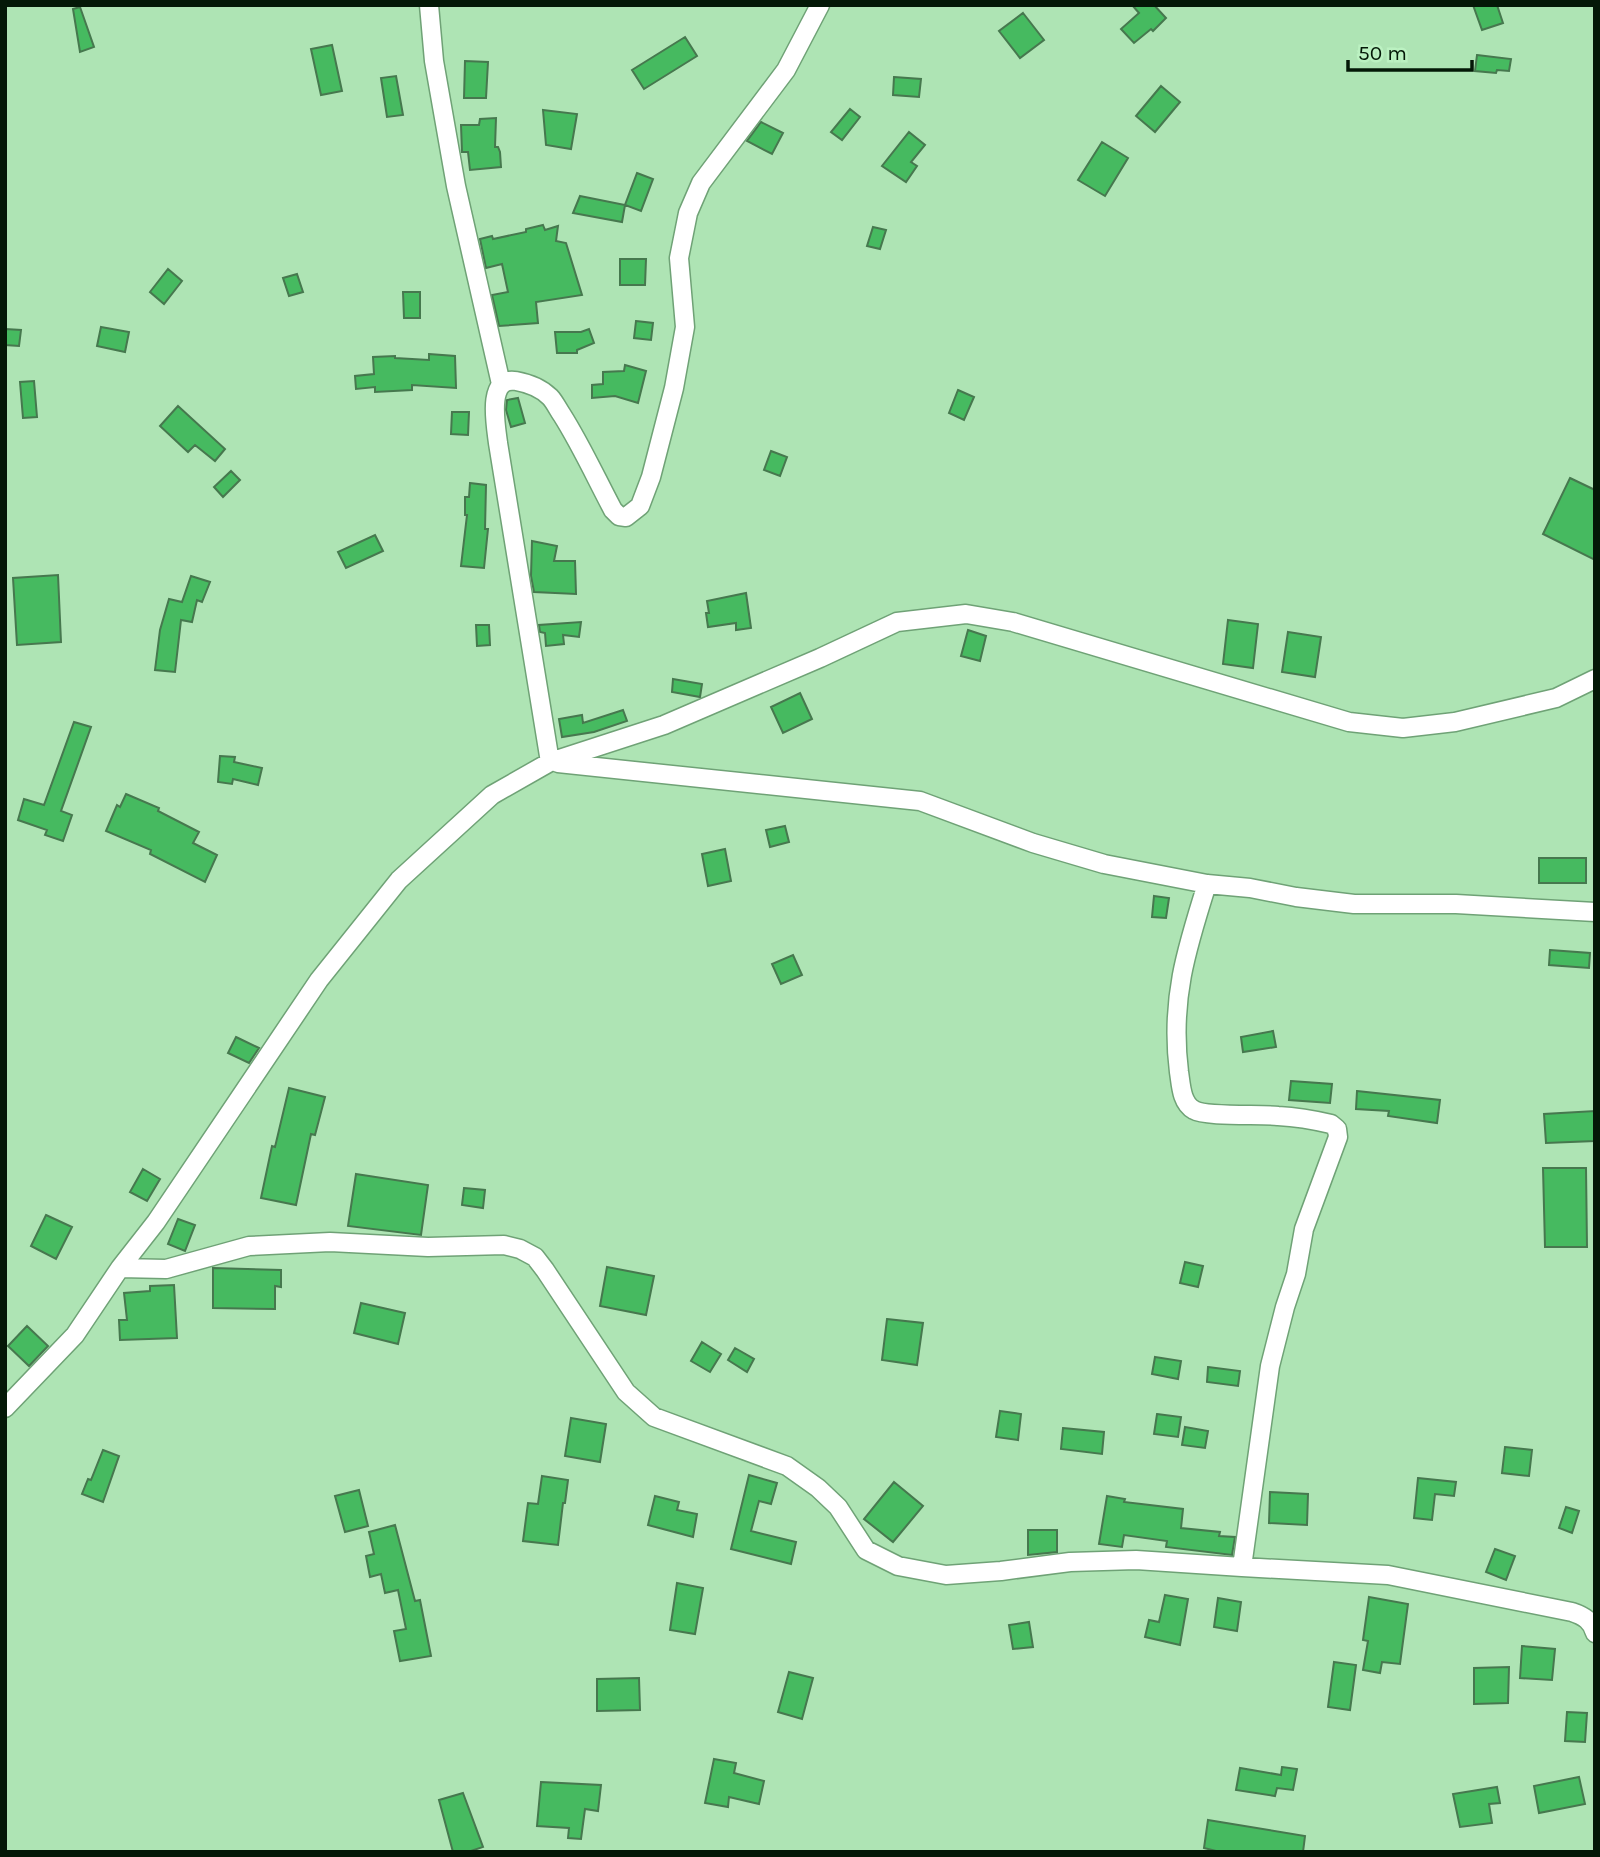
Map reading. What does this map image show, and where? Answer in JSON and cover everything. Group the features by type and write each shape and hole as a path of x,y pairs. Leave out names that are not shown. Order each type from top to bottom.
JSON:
{"street":[{"path":"429,5 434,61 456,186 501,384 495,404 498,443 550,762"},
{"path":"501,384 512,380 531,385 549,396 575,434 613,510 619,516 626,517 640,506 651,477 674,388 685,327 679,258 688,213 701,183 786,70 820,5"},
{"path":"5,1408 75,1335 120,1268 156,1222 319,980 399,880 492,795 550,762 664,725 820,659 897,622 934,616 966,614 1013,622 1349,722 1402,728 1455,722 1556,698 1595,679"},
{"path":"550,762 920,801 1033,843 1104,864 1207,884 1354,904 1456,904 1595,912"},
{"path":"1207,884 1184,954 1176,1004 1176,1050 1182,1092 1188,1106 1210,1114 1279,1116 1331,1124 1337,1129 1338,1137 1304,1229 1296,1273 1270,1366 1242,1567"},
{"path":"120,1268 166,1269 249,1246 330,1242 428,1248 504,1245 520,1248 535,1257 545,1270 626,1392 654,1417 788,1466 838,1507 866,1550 898,1566 946,1575 1001,1572 1070,1562 1136,1560 1388,1575 1590,1616 1595,1633"}],"building":[{"path":"1132,5 1154,5 1166,18 1153,31 1151,29 1134,43 1121,29 1139,13"},
{"path":"1473,5 1497,5 1503,23 1482,30"},
{"path":"80,7 94,47 80,52 73,9"},
{"path":"1023,13 1044,40 1020,58 999,31"},
{"path":"685,37 697,56 644,89 632,70"},
{"path":"332,45 342,91 321,95 311,49"},
{"path":"1477,55 1511,59 1509,71 1475,71"},
{"path":"465,61 488,62 486,98 464,98"},
{"path":"396,76 403,115 387,117 381,78"},
{"path":"894,77 921,79 919,97 893,95"},
{"path":"1161,86 1180,102 1155,132 1136,116"},
{"path":"850,109 860,117 842,140 831,132"},
{"path":"543,110 577,114 571,149 546,145"},
{"path":"496,118 495,147 498,147 500,152 501,167 470,170 468,152 462,152 461,125 479,125 480,119"},
{"path":"761,122 783,133 772,154 747,141"},
{"path":"909,132 925,145 911,162 917,166 906,182 882,166"},
{"path":"1102,142 1128,158 1105,196 1078,180"},
{"path":"637,173 653,179 641,211 625,205"},
{"path":"580,196 625,205 622,222 573,213"},
{"path":"543,225 545,230 558,226 556,241 566,243 582,295 536,302 538,323 499,326 492,295 508,292 502,264 486,268 480,239 526,232 526,229"},
{"path":"873,227 886,230 880,249 867,246"},
{"path":"620,259 646,259 645,285 620,285"},
{"path":"168,269 182,281 164,304 150,292"},
{"path":"297,274 303,292 289,296 283,278"},
{"path":"403,292 420,292 420,318 404,318"},
{"path":"636,321 653,323 651,340 634,338"},
{"path":"101,327 129,332 125,352 97,346"},
{"path":"5,329 21,330 19,346 5,345"},
{"path":"589,329 594,343 577,350 577,353 557,353 555,332 581,332"},
{"path":"429,354 455,356 456,388 412,385 412,390 375,392 375,387 356,389 355,376 374,374 373,357 395,356 429,360"},
{"path":"625,365 646,371 638,403 615,396 592,398 592,385 603,384 603,372 624,371"},
{"path":"34,381 37,417 23,418 20,382"},
{"path":"958,390 974,397 964,420 949,413"},
{"path":"518,398 525,423 511,427 506,410 507,400"},
{"path":"178,406 225,449 215,461 195,445 188,452 160,426"},
{"path":"452,412 469,412 468,435 451,434"},
{"path":"771,451 787,457 780,476 764,470"},
{"path":"231,471 240,480 223,497 214,487"},
{"path":"1570,478 1595,490 1595,560 1543,534"},
{"path":"470,483 486,485 485,529 488,529 484,568 461,566 467,515 465,497 469,497"},
{"path":"375,535 383,551 346,568 338,552"},
{"path":"532,541 557,546 554,561 575,561 576,594 534,592 531,576"},
{"path":"58,575 61,642 17,645 13,578"},
{"path":"191,576 210,582 202,602 197,600 192,622 181,620 175,672 155,670 160,630 169,599 182,602"},
{"path":"746,593 751,628 736,630 736,623 708,627 707,601"},
{"path":"1228,620 1258,624 1253,668 1223,664"},
{"path":"581,622 579,637 563,635 564,644 546,646 545,633 540,632 539,625"},
{"path":"476,625 489,625 490,645 477,646"},
{"path":"968,630 986,636 980,661 961,656"},
{"path":"1288,632 1321,637 1315,677 1282,672"},
{"path":"673,679 702,684 700,697 672,692"},
{"path":"800,693 812,719 783,733 771,707"},
{"path":"623,710 627,721 594,732 562,737 559,719 582,715 583,723"},
{"path":"74,722 91,727 61,811 72,815 63,841 45,835 47,830 18,820 24,799 44,805"},
{"path":"220,756 235,757 234,762 262,768 258,785 233,779 232,784 218,782"},
{"path":"126,794 159,808 158,811 199,832 193,843 217,855 205,882 150,854 151,850 106,831 117,805 120,807"},
{"path":"785,826 789,842 770,847 766,830"},
{"path":"725,849 731,881 708,886 702,854"},
{"path":"1539,858 1586,858 1586,883 1539,883"},
{"path":"1154,896 1169,898 1166,918 1152,917"},
{"path":"1550,950 1590,953 1589,968 1549,965"},
{"path":"793,955 802,975 781,984 772,964"},
{"path":"1273,1031 1276,1047 1243,1052 1241,1037"},
{"path":"236,1037 259,1048 249,1063 228,1053"},
{"path":"1291,1081 1332,1084 1330,1103 1289,1100"},
{"path":"289,1088 325,1097 315,1135 311,1134 296,1205 261,1198 272,1146 275,1147"},
{"path":"1357,1091 1440,1100 1437,1123 1388,1116 1389,1111 1356,1109"},
{"path":"1595,1111 1595,1141 1546,1143 1544,1114"},
{"path":"1543,1168 1586,1168 1587,1247 1545,1247"},
{"path":"143,1169 160,1179 147,1201 130,1192"},
{"path":"356,1174 428,1185 421,1235 348,1226"},
{"path":"464,1188 485,1190 483,1208 462,1205"},
{"path":"46,1215 72,1227 56,1259 31,1246"},
{"path":"178,1219 195,1225 185,1251 168,1244"},
{"path":"1185,1262 1203,1266 1198,1287 1180,1283"},
{"path":"607,1267 654,1276 646,1315 600,1306"},
{"path":"213,1268 281,1270 281,1287 275,1286 275,1309 213,1308"},
{"path":"174,1285 177,1338 120,1340 119,1320 127,1320 124,1293 150,1291 150,1286"},
{"path":"361,1303 405,1313 398,1344 354,1333"},
{"path":"887,1319 923,1323 917,1365 882,1360"},
{"path":"27,1326 48,1346 29,1366 8,1346"},
{"path":"702,1342 721,1354 710,1372 691,1361"},
{"path":"735,1348 754,1359 747,1372 728,1360"},
{"path":"1155,1357 1181,1361 1178,1379 1152,1374"},
{"path":"1208,1367 1240,1371 1238,1386 1207,1382"},
{"path":"1000,1411 1021,1414 1018,1440 996,1437"},
{"path":"1157,1414 1181,1417 1178,1437 1154,1434"},
{"path":"571,1418 606,1424 600,1462 565,1456"},
{"path":"1185,1427 1208,1431 1205,1448 1182,1445"},
{"path":"1063,1428 1104,1432 1102,1454 1061,1449"},
{"path":"1505,1447 1532,1450 1529,1476 1502,1473"},
{"path":"103,1450 119,1456 103,1502 82,1494"},
{"path":"749,1475 777,1483 771,1504 759,1501 751,1531 796,1542 791,1564 731,1549"},
{"path":"542,1476 568,1480 558,1545 523,1541 528,1503 538,1504"},
{"path":"1418,1478 1456,1482 1454,1496 1435,1494 1432,1520 1414,1518"},
{"path":"894,1482 923,1506 893,1542 864,1519"},
{"path":"359,1490 368,1526 345,1532 335,1496"},
{"path":"1270,1492 1308,1494 1307,1525 1269,1523"},
{"path":"655,1496 679,1502 677,1510 697,1514 693,1537 648,1525"},
{"path":"1107,1496 1125,1499 1124,1502 1183,1509 1181,1528 1220,1532 1219,1536 1235,1537 1232,1555 1166,1547 1167,1541 1124,1535 1122,1547 1099,1544"},
{"path":"1566,1507 1579,1511 1572,1533 1559,1528"},
{"path":"395,1525 415,1601 420,1600 431,1656 400,1661 394,1631 406,1629 398,1590 385,1593 381,1574 370,1577 366,1556 374,1554 369,1532"},
{"path":"1028,1530 1057,1530 1057,1552 1028,1555"},
{"path":"1495,1549 1515,1556 1506,1580 1486,1572"},
{"path":"677,1583 703,1588 695,1634 670,1630"},
{"path":"1165,1595 1188,1599 1180,1645 1145,1637 1149,1620 1159,1622"},
{"path":"1369,1597 1408,1604 1400,1664 1382,1662 1380,1673 1363,1670 1368,1641 1363,1640"},
{"path":"1218,1598 1241,1602 1237,1631 1214,1627"},
{"path":"1029,1622 1033,1647 1013,1649 1009,1625"},
{"path":"1522,1646 1555,1649 1552,1680 1520,1678"},
{"path":"1334,1662 1356,1665 1350,1710 1328,1707"},
{"path":"1509,1667 1508,1703 1474,1704 1474,1668"},
{"path":"789,1672 813,1678 802,1719 778,1712"},
{"path":"639,1678 640,1710 597,1711 597,1679"},
{"path":"1567,1712 1587,1713 1585,1742 1565,1741"},
{"path":"714,1759 736,1763 734,1773 764,1781 759,1804 729,1797 728,1807 705,1803"},
{"path":"1282,1767 1297,1769 1293,1790 1277,1788 1275,1796 1236,1790 1240,1768 1281,1775"},
{"path":"1579,1777 1585,1804 1539,1813 1534,1786"},
{"path":"541,1782 601,1785 598,1811 585,1809 581,1839 568,1838 569,1828 537,1826"},
{"path":"1497,1787 1500,1803 1489,1804 1492,1823 1460,1827 1453,1794"},
{"path":"463,1793 483,1847 468,1852 453,1852 439,1800"},
{"path":"1208,1820 1305,1836 1303,1852 1220,1852 1204,1848"}]}
